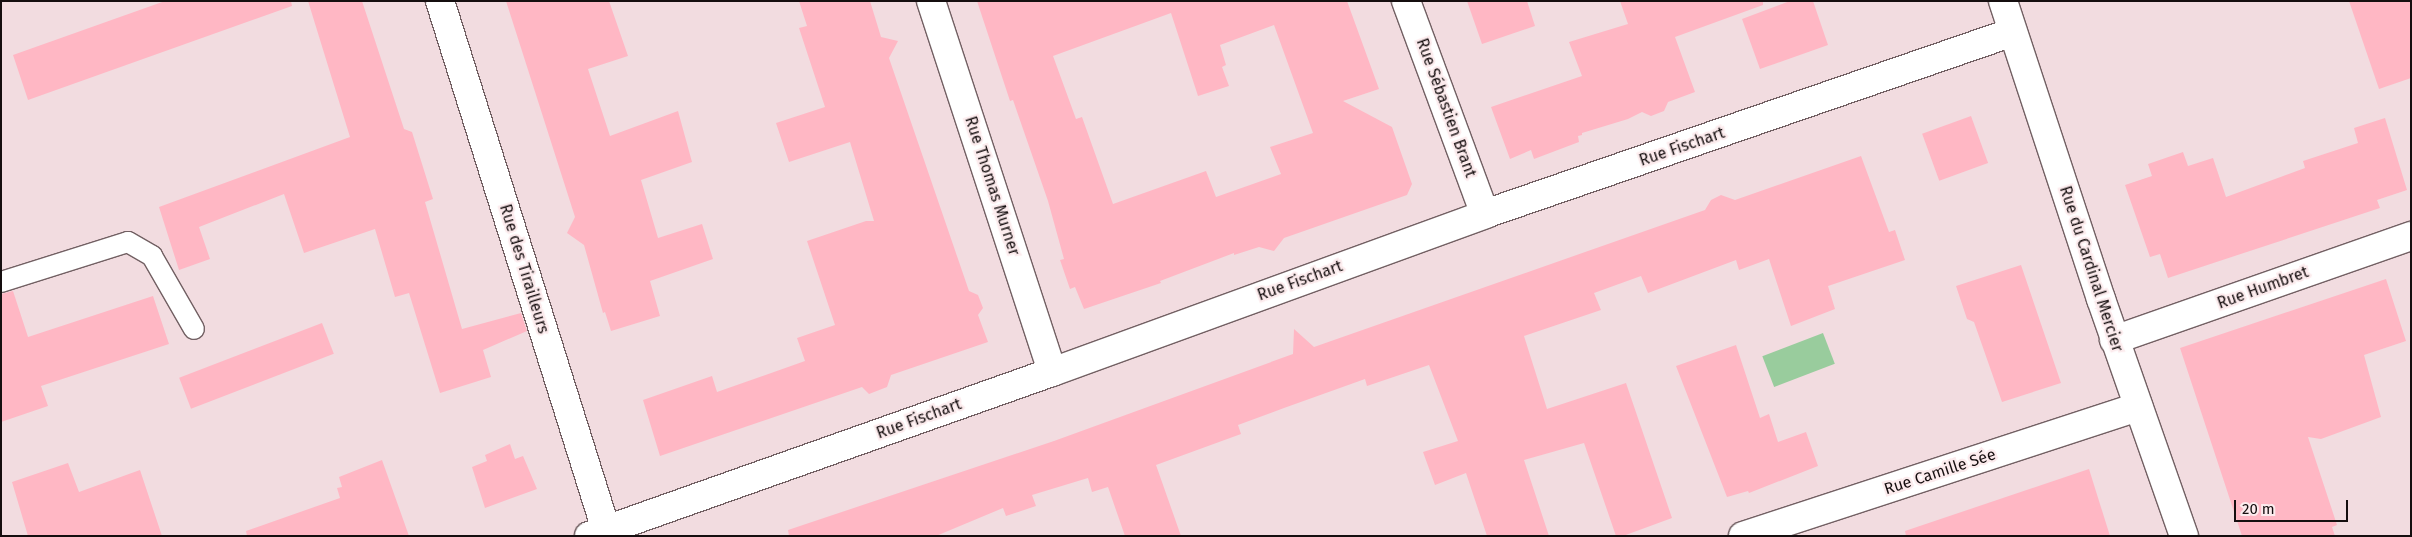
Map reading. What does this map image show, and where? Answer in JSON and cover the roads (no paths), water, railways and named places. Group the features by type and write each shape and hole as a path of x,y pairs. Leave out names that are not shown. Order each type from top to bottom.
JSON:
{"street":[{"name":"Rue des Tirailleurs","path":"440,1 601,534"},
{"name":"Rue Thomas Murner","path":"931,1 1052,372"},
{"name":"Rue Sébastien Brant","path":"1406,1 1485,214"},
{"name":"Rue du Cardinal Mercier","path":"2003,1 2114,340 2184,536"},
{"name":"Rue Fischart","path":"601,534 1485,214 2013,32"},
{"name":"Rue Humbret","path":"2114,340 2411,236"},
{"name":"Rue Camille Sée","path":"1743,536 2138,407"}],"lane":[{"path":"1,282 128,242 152,256 194,329"}]}
